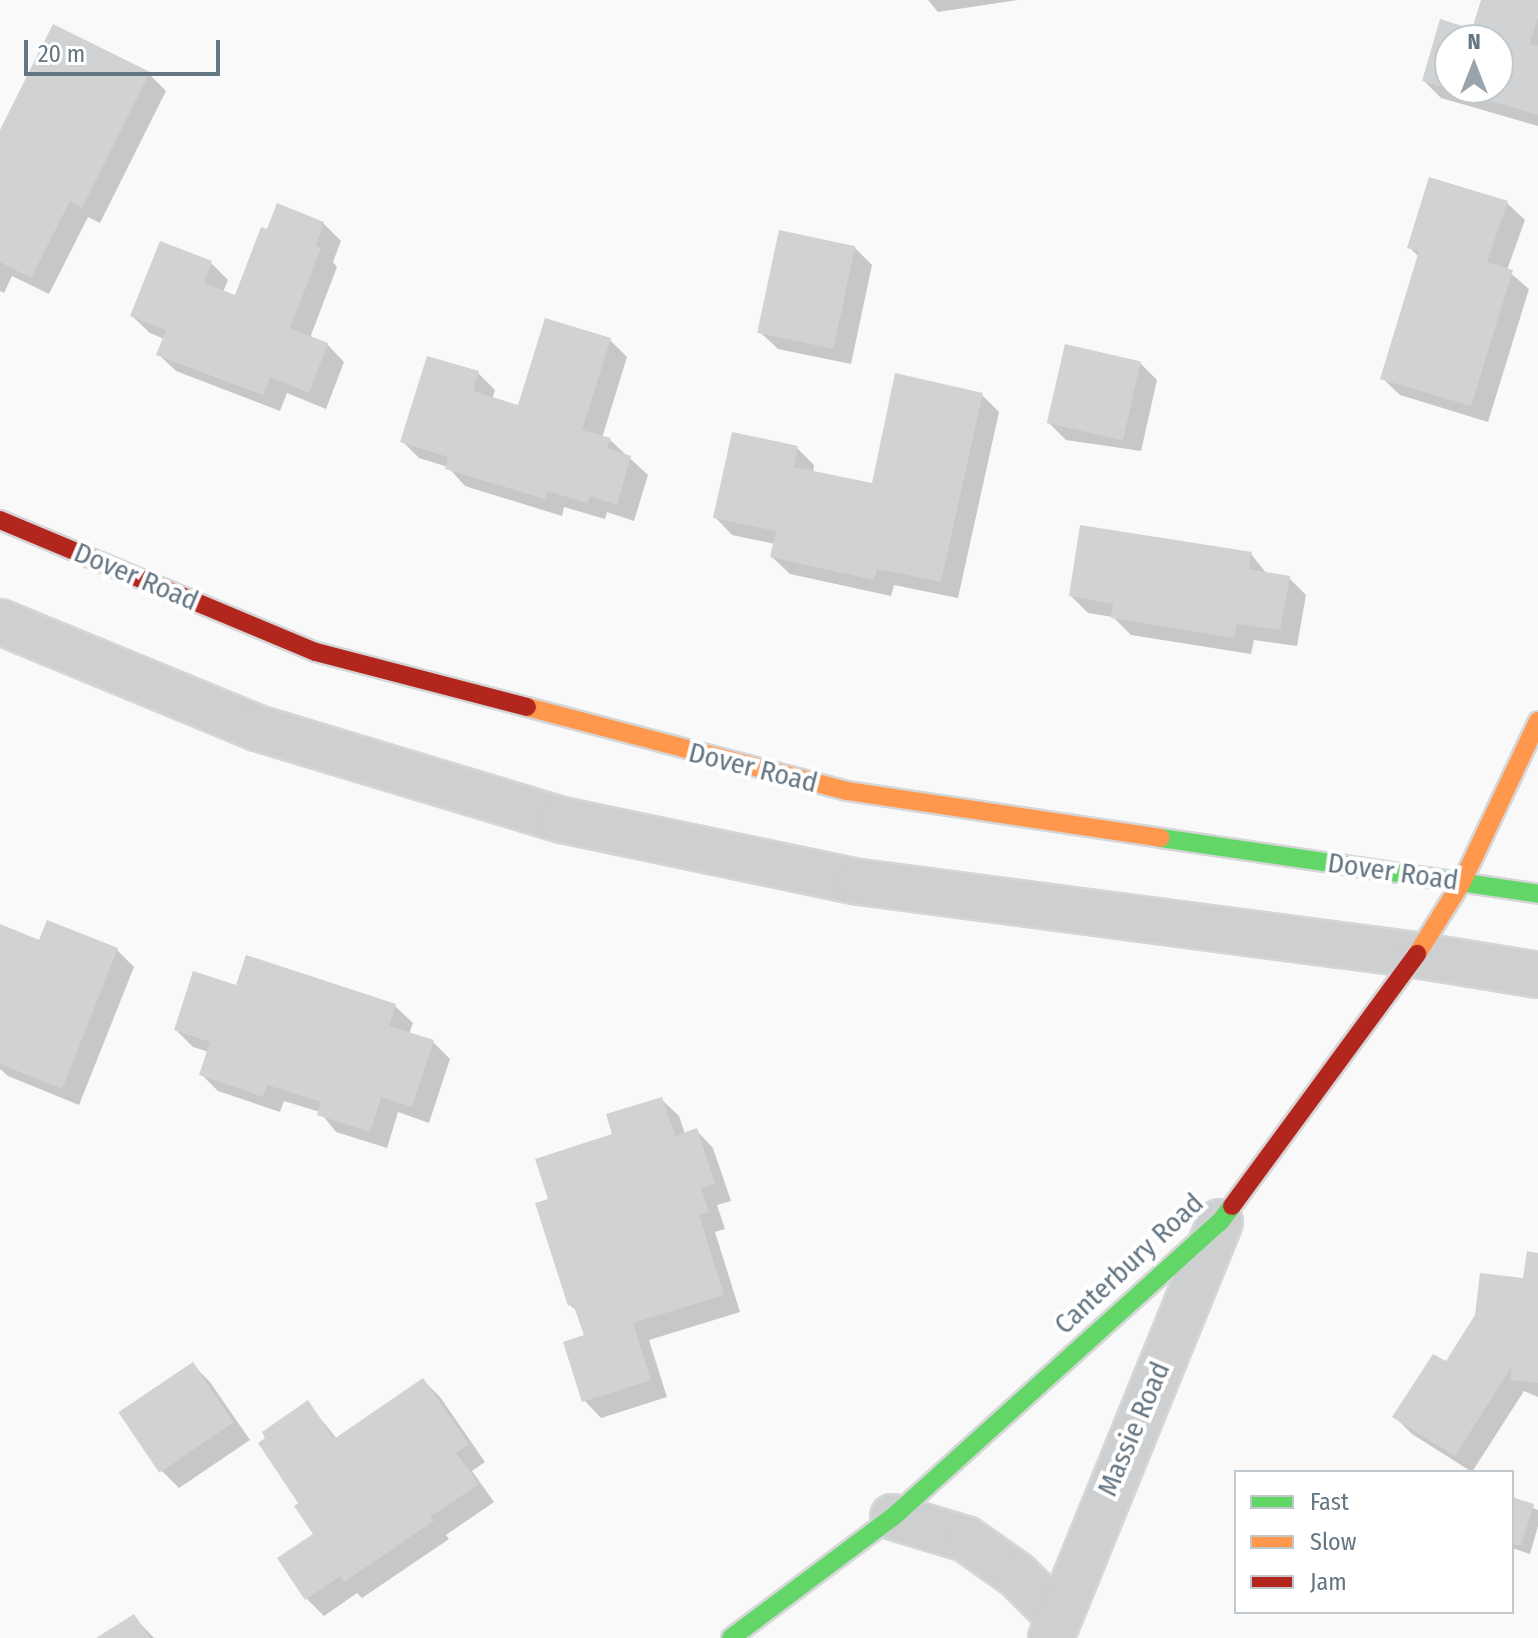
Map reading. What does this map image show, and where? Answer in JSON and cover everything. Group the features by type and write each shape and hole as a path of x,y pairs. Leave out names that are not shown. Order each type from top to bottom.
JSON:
{"street":[{"name":"Dover Road","path":"0,520 316,652 831,788 1538,894"},
{"path":"0,622 257,728 562,820 860,882 1416,955 1538,975"},
{"name":"Canterbury Road","path":"731,1638 893,1517 1220,1222 1416,955 1462,882 1538,721"},
{"name":"Massie Road","path":"1054,1626 1220,1222"},
{"path":"893,1517 966,1539 1017,1575 1054,1626"}],"building":[{"path":"1481,0 1538,0 1538,17 1530,44 1538,46 1538,115 1500,104 1514,104 1514,24 1474,24"},
{"path":"1440,19 1456,24 1439,24"},
{"path":"53,24 150,72 82,208 70,201 31,278 0,262 0,130"},
{"path":"1434,40 1434,85 1422,81"},
{"path":"1429,177 1508,201 1487,262 1513,270 1471,406 1380,379 1419,251 1407,248"},
{"path":"277,203 324,222 316,246 321,248 290,328 328,343 309,393 270,377 263,395 156,355 166,330 130,316 160,241 212,261 204,283 235,295 261,227 267,229"},
{"path":"779,230 855,246 833,349 757,333"},
{"path":"545,318 611,338 582,430 611,438 607,448 631,456 617,505 590,496 587,503 547,491 545,499 445,469 448,457 400,442 427,356 479,371 473,391 518,405"},
{"path":"1065,344 1141,362 1123,440 1047,423"},
{"path":"895,373 983,393 941,582 877,569 874,580 770,557 776,531 713,518 732,432 798,446 794,467 872,483"},
{"path":"1080,525 1252,552 1249,569 1290,576 1280,630 1237,624 1234,638 1111,618 1113,604 1069,596"},
{"path":"47,920 118,948 62,1089 0,1064 0,924 39,940"},
{"path":"246,955 396,1004 389,1026 434,1040 412,1107 381,1097 370,1132 317,1115 321,1102 267,1085 263,1097 199,1075 210,1042 174,1030 193,971 236,985"},
{"path":"662,1097 675,1136 697,1128 715,1184 701,1188 709,1212 699,1215 724,1295 633,1323 651,1380 582,1402 563,1342 584,1335 573,1304 568,1306 535,1203 548,1199 535,1159 612,1134 606,1114"},
{"path":"1527,1251 1538,1253 1538,1383 1510,1380 1512,1366 1455,1456 1392,1417 1433,1354 1446,1361 1475,1315 1480,1273 1523,1278"},
{"path":"193,1362 234,1423 159,1473 118,1412"},
{"path":"423,1378 469,1444 456,1453 479,1484 430,1517 434,1521 344,1582 340,1576 305,1600 277,1558 313,1534 294,1506 298,1503 258,1443 265,1438 262,1432 308,1400 334,1439"},
{"path":"1514,1498 1534,1504 1521,1546 1514,1544"},
{"path":"134,1614 150,1638 96,1638"}],"traffic: fast":[{"path":"1161,838 1538,894"},
{"path":"731,1638 893,1517 1220,1222 1232,1206"}],"traffic: slow":[{"path":"527,707 847,791 1161,838"},
{"path":"1417,954 1462,882 1538,721"}],"traffic: jam":[{"path":"0,520 316,652 527,707"},
{"path":"1232,1206 1417,954"}]}
